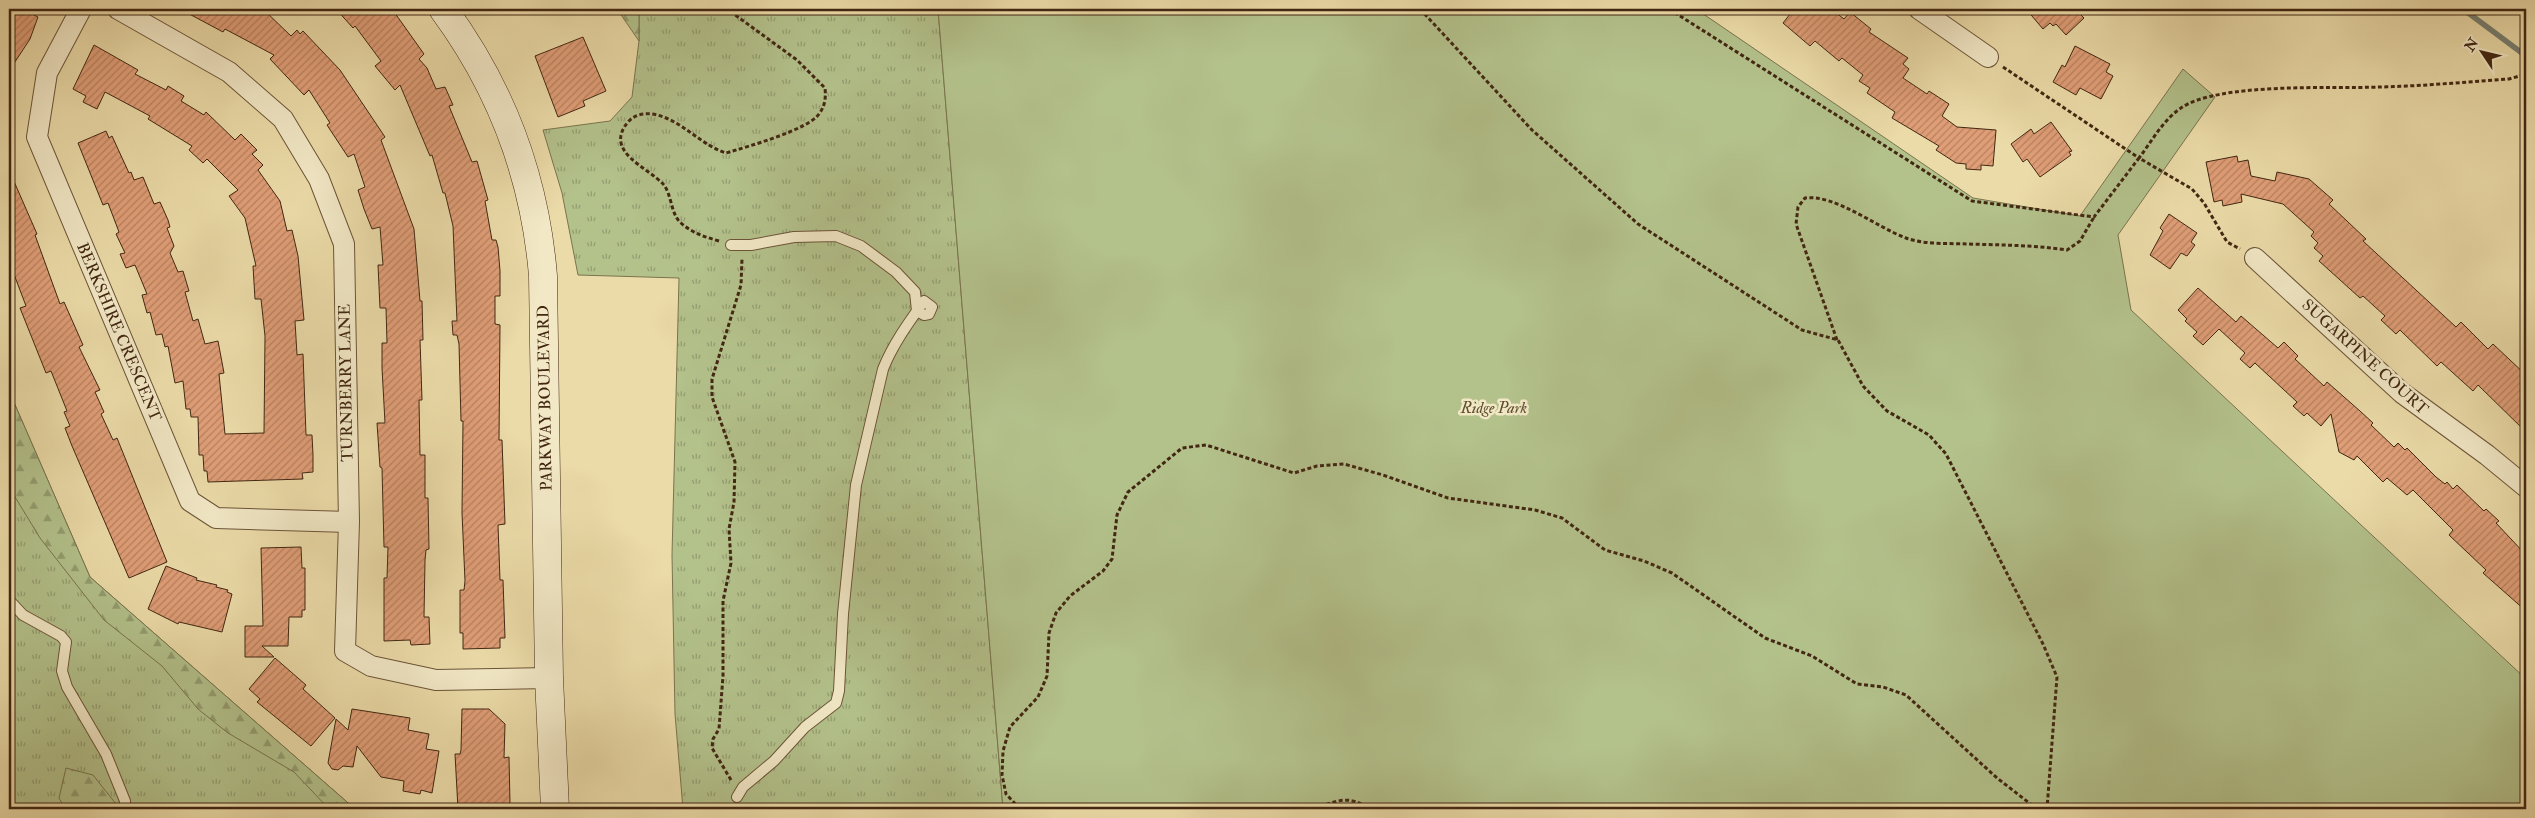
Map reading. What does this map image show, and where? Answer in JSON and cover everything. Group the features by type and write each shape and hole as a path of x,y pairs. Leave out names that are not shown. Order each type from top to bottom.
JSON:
{"street":[{"name":"BERKSHIRE CRESCENT","path":"81,9 47,73 37,137 190,501 216,518 349,522"},
{"name":"TURNBERRY LANE","path":"118,9 229,72 283,118 319,179 344,244 349,522 345,651 371,666 436,680 549,678"},
{"name":"PARKWAY BOULEVARD","path":"443,9 475,56 504,111 524,167 538,230 543,276 549,678 555,809"},
{"path":"1919,9 1988,57"},
{"name":"SUGARPINE COURT","path":"2255,258 2402,393 2487,455 2526,487"}],"lane":[{"path":"731,245 751,245 794,237 836,236 868,250 896,272 924,301 888,355 883,369 856,486 843,614 840,691 836,703 805,727 774,762 743,787 737,797"},
{"path":"915,292 917,311"},
{"path":"9,600 24,615 61,636 66,642 62,671 67,687 106,754 126,801 125,809"}],"path":[{"path":"727,9 797,60 825,88 826,100 819,115 807,124 778,136 726,153 716,150 668,119 655,114 635,116 623,130 620,141 628,157 644,167 665,187 679,222 698,235 731,245 740,252 743,264 741,285 712,379 712,397 735,462 736,482 729,529 731,563 723,601 723,676 719,729 713,739 712,748 729,775 737,797"},
{"path":"1420,9 1532,130 1638,224 1802,330 1838,340"},
{"path":"1669,9 1972,201 2094,217"},
{"path":"1988,57 2139,158 2192,189 2204,202 2227,242 2255,258"},
{"path":"2047,809 2057,677 2043,644 1946,454 1929,434 1887,411 1863,386 1838,340 1796,224 1798,207 1804,198 1814,197 1866,217 1907,239 1930,243 2036,246 2066,250 2080,241 2094,217 2165,123 2182,108 2206,98 2233,93 2270,90 2379,88 2509,79 2526,74"},
{"path":"1020,809 1006,794 1002,775 1002,751 1010,727 1038,697 1047,676 1050,633 1056,612 1070,596 1103,571 1112,559 1117,515 1128,492 1182,448 1206,445 1294,473 1317,466 1344,464 1383,475 1448,498 1535,510 1562,518 1605,550 1644,561 1672,573 1765,638 1812,656 1857,684 1883,687 1906,695 1997,778 2037,809"},
{"path":"1314,809 1338,800 1356,800 1369,809"}],"green space":[{"path":"617,9 639,9 639,41"},
{"path":"639,9 938,9 1003,809 683,809 675,714 672,555 679,278 578,275 562,193 543,130 610,121 632,97 639,41"},
{"name":"Ridge Park","path":"938,9 1696,9 1973,198 2080,216 2183,69 2215,97 2118,235 2131,310 2526,679 2526,809 1003,809"},
{"path":"9,391 90,577 355,809 9,809"},
{"path":"9,391 90,577 355,809 329,809 294,772 228,733 198,709 162,666 104,620 40,538 9,487"},
{"path":"66,768 93,775 120,809 65,809 59,798"}],"building":[{"path":"9,9 23,9 38,17 30,39 9,71"},
{"path":"180,9 263,9 291,36 297,30 300,34 303,31 340,70 385,137 381,140 414,229 420,301 422,301 423,340 420,340 422,400 419,400 420,455 425,455 425,498 428,498 429,549 426,550 425,560 424,617 429,617 430,644 411,645 410,640 384,641 384,578 387,578 388,547 384,547 382,468 380,467 377,423 385,423 382,343 387,343 386,308 380,308 378,265 383,265 380,227 372,229 364,209 358,190 365,187 354,154 348,157 327,125 330,123 309,90 304,95 270,59 274,55 225,29 223,32"},
{"path":"336,9 392,9 424,54 419,59 427,68 436,89 445,87 453,105 449,106 472,162 477,161 488,200 485,201 492,240 496,240 498,247 500,271 500,296 495,296 495,324 500,325 499,440 502,440 505,524 498,525 500,580 503,580 505,638 500,638 500,648 463,649 463,633 460,633 460,590 464,590 465,581 462,513 463,421 461,421 459,344 457,335 453,335 452,321 457,321 453,226 445,193 443,193 432,155 430,156 400,85 395,90 375,66 381,61 355,26 353,28"},
{"path":"1794,9 1831,9 1844,19 1850,12 1871,29 1869,32 1908,58 1903,64 1909,69 1903,78 1927,94 1929,91 1949,104 1942,116 1957,127 1996,130 1993,166 1981,165 1981,170 1966,169 1966,164 1956,163 1936,150 1939,146 1892,118 1895,112 1867,93 1870,88 1859,81 1863,75 1842,58 1839,61 1815,41 1810,46 1783,23"},
{"path":"2026,9 2075,9 2084,18 2066,35 2056,24 2053,26 2050,23 2043,29"},
{"path":"583,37 606,91 583,101 585,106 558,117 535,56"},
{"path":"94,45 138,70 135,74 166,90 168,86 184,96 181,101 204,115 206,112 235,140 241,134 257,150 252,154 263,165 258,170 280,201 287,231 292,230 298,256 304,320 295,321 297,355 303,354 306,435 312,435 313,455 313,472 302,473 303,479 208,482 207,471 204,471 203,455 199,455 198,417 191,417 190,409 186,409 183,381 175,383 168,346 165,347 162,334 156,335 150,312 147,313 142,295 147,294 135,265 126,268 120,254 125,253 116,234 119,232 108,203 103,205 78,143 106,131 109,138 112,136 134,180 143,177 154,204 160,202 168,220 170,227 167,228 174,246 170,253 178,272 183,271 189,291 185,292 193,321 198,319 205,344 218,341 224,373 219,374 225,434 264,433 265,336 261,299 255,299 253,266 256,266 245,218 229,196 238,190 207,159 203,163 189,150 192,146 148,119 150,116 105,92 97,109 83,102 86,96 73,89"},
{"path":"2075,46 2110,64 2106,72 2113,76 2101,99 2080,88 2076,95 2053,82 2062,65 2065,67"},
{"path":"2051,122 2072,151 2069,152 2071,155 2040,177 2027,159 2023,162 2011,144 2031,129 2034,134"},
{"path":"2237,156 2238,162 2248,160 2251,176 2275,181 2277,172 2309,179 2333,200 2329,204 2366,239 2363,241 2456,327 2461,322 2488,349 2493,344 2526,375 2526,432 2478,385 2473,391 2441,362 2437,366 2400,330 2396,334 2381,320 2385,316 2363,296 2360,298 2319,261 2323,256 2314,248 2318,243 2311,236 2314,232 2283,204 2241,194 2242,202 2223,206 2222,200 2214,202 2206,162"},
{"path":"9,170 37,234 35,235 60,304 64,302 83,345 79,347 100,390 95,392 104,412 101,414 113,440 117,438 167,562 129,578 65,428 70,426 64,412 67,411 51,371 46,373 20,308 26,306 9,261"},
{"path":"2169,214 2197,233 2191,242 2195,245 2187,256 2181,253 2170,269 2150,255 2163,231 2160,228"},
{"path":"2198,288 2236,322 2241,316 2278,348 2284,342 2298,356 2295,359 2324,386 2327,382 2360,411 2373,423 2371,425 2394,447 2398,443 2405,450 2407,448 2436,477 2445,484 2447,482 2453,489 2457,485 2484,511 2486,509 2499,521 2496,523 2526,555 2526,611 2483,573 2486,570 2449,535 2453,530 2413,490 2407,495 2387,478 2383,482 2357,456 2354,460 2339,452 2331,414 2321,426 2307,413 2304,416 2293,406 2297,402 2255,363 2250,368 2240,359 2245,353 2219,329 2203,345 2193,336 2197,332 2185,321 2187,319 2178,310"},
{"path":"301,547 302,568 305,568 305,610 302,610 302,617 289,617 288,646 262,646 274,657 245,657 245,626 263,626 261,548"},
{"path":"166,566 197,578 196,580 217,585 216,587 228,590 227,592 232,594 222,632 179,622 178,624 148,609"},
{"path":"275,658 306,685 303,689 335,718 311,746 257,702 260,699 249,689"},
{"path":"352,709 410,718 408,730 429,734 426,749 439,751 432,793 421,790 420,794 403,791 404,781 381,777 357,746 353,767 343,766 338,770 332,769 328,763 336,719 348,730"},
{"path":"462,709 489,709 505,724 504,758 509,757 510,804 500,804 500,809 458,809 455,754 460,754 461,750"}],"waterway":[{"path":"2463,9 2526,56"}]}
